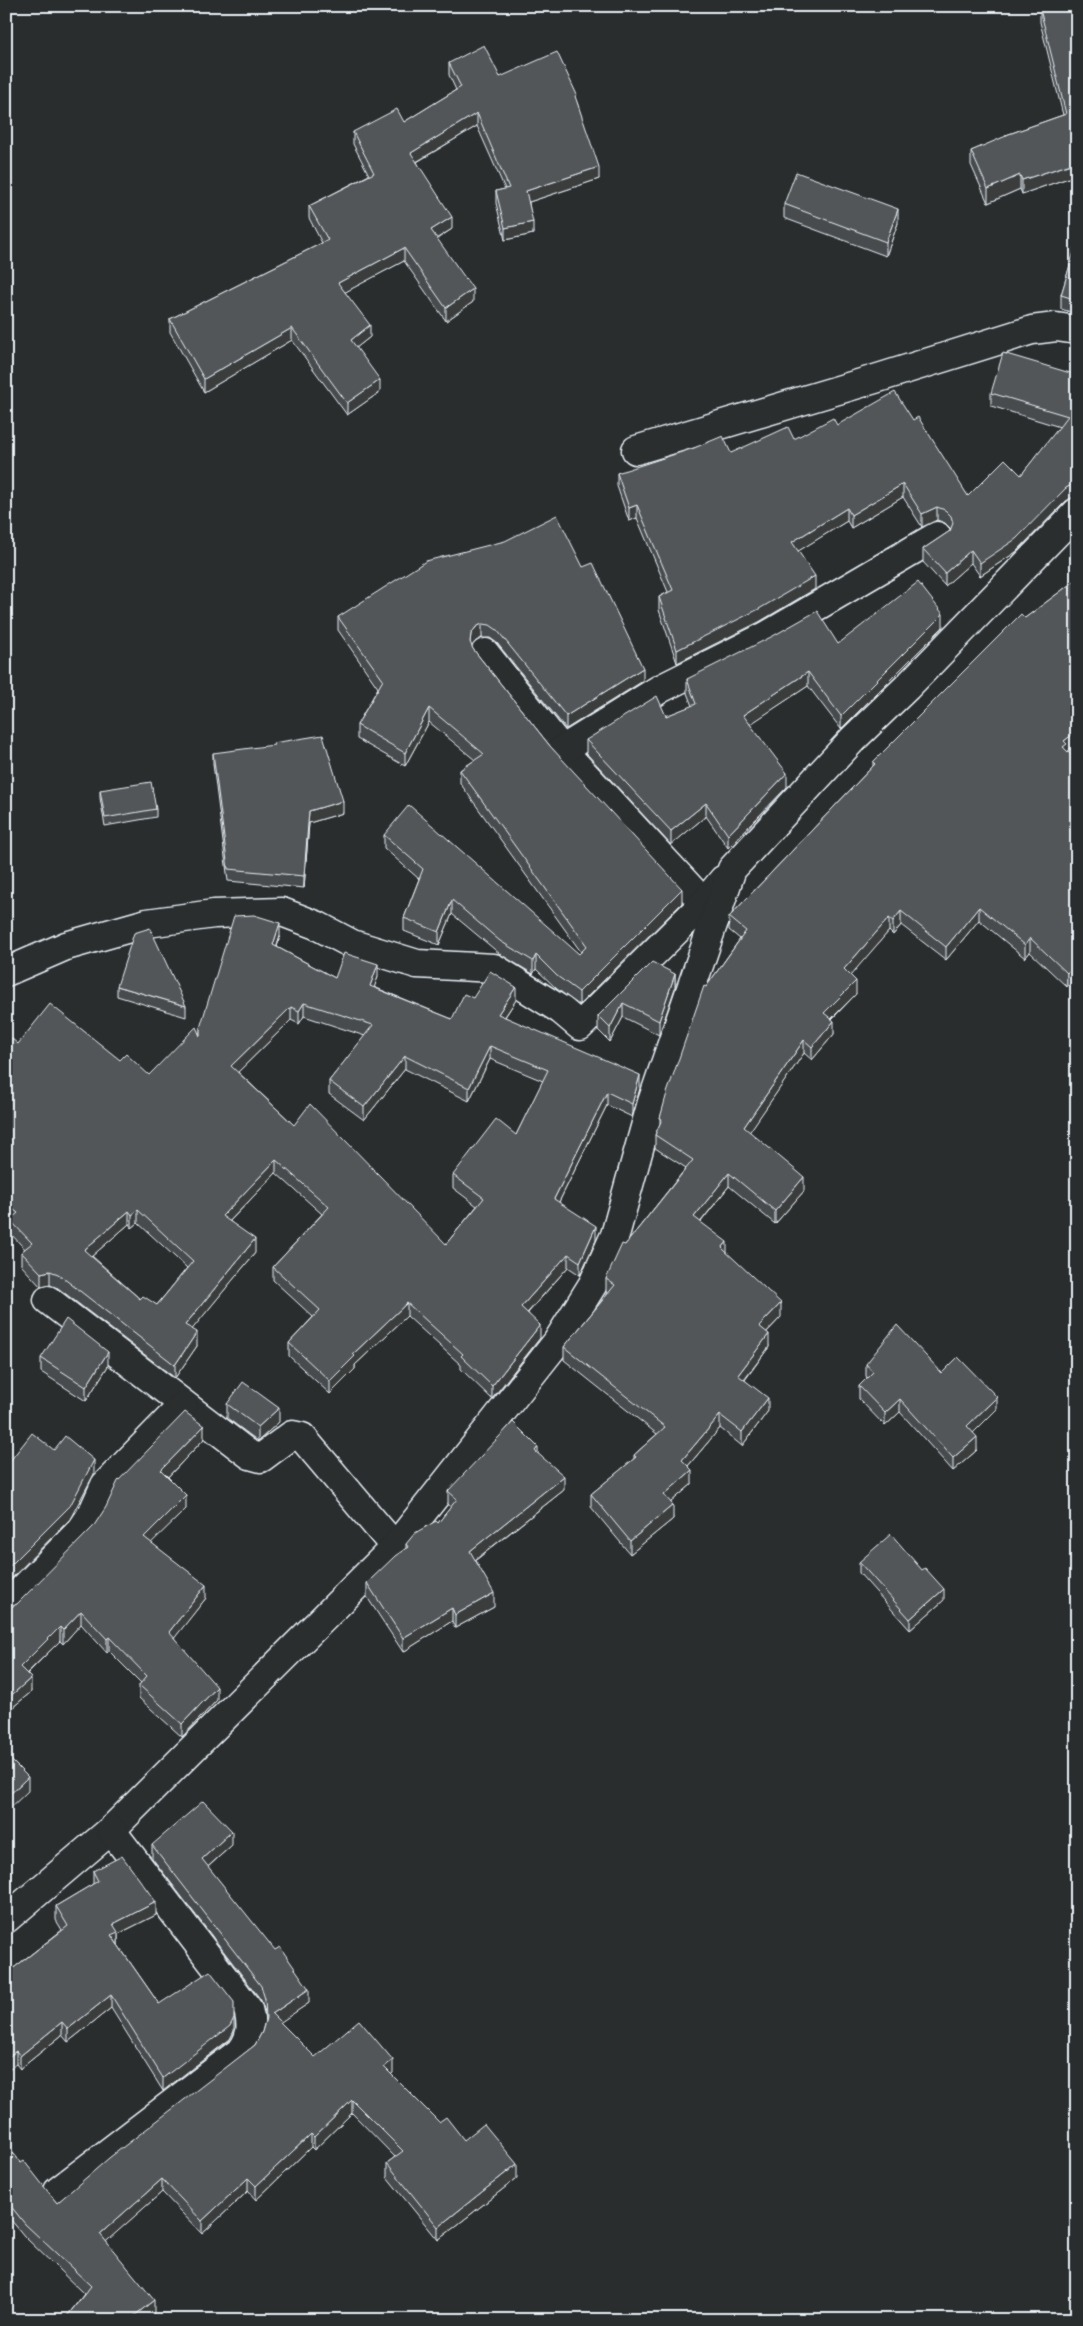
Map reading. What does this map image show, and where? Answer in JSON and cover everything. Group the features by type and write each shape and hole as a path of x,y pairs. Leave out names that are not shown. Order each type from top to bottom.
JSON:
{"street":[{"path":"636,450 1032,330 1056,327 1077,330"},
{"path":"6,972 66,946 147,922 214,914 282,912 316,925 352,944 417,964 494,968 561,1010 580,1026 704,903 732,869 853,739 908,687 1077,512"},
{"path":"562,750 660,689 766,636 937,536"},
{"path":"485,653 562,750 704,903"},
{"path":"6,1919 111,1830 395,1547 557,1342 592,1284 615,1235 652,1102 732,869"},
{"path":"48,1300 183,1405 256,1458 266,1455 292,1435 302,1437 395,1547"},
{"path":"6,1606 82,1529 92,1514 105,1485 183,1405"},
{"path":"58,2191 242,2050 249,2040 252,2023 248,2009 111,1830"}],"building":[{"path":"1051,6 1077,6 1077,162 1022,180 1020,175 988,189 971,151 1006,135 1066,114 1040,9"},
{"path":"484,45 500,77 557,52 577,95 575,96 599,167 526,191 533,222 505,228 496,191 509,188 477,113 411,153 452,217 431,230 473,289 446,308 404,248 338,283 370,325 351,340 380,380 347,403 292,328 204,379 170,319 328,240 309,206 374,173 353,132 397,109 404,122 461,87 449,63"},
{"path":"796,172 898,209 886,242 784,204"},
{"path":"1077,242 1077,300 1061,295"},
{"path":"1003,353 1077,375 1077,485 1073,484 1066,488 1016,539 980,563 971,550 945,573 923,549 950,531 953,523 951,516 945,510 937,507 922,514 903,484 851,515 847,508 792,542 815,576 759,609 677,650 659,597 673,590 637,505 629,508 617,473 694,448 723,436 731,453 788,427 794,439 833,418 837,425 895,392 913,420 918,417 968,496 1005,459 1021,475 1068,416 991,393"},
{"path":"557,515 583,567 593,563 643,668 566,716 497,630 490,625 482,624 476,627 471,634 470,642 473,649 550,746 682,889 579,992 557,976 536,955 533,961 500,941 452,900 439,932 404,918 423,869 384,835 409,805 579,954 587,946 460,770 484,754 429,708 405,753 357,725 383,680 338,617 426,561 505,541"},
{"path":"1077,522 1077,533 1072,527"},
{"path":"1077,579 1077,731 1064,741 1067,744 1063,747 1077,761 1077,963 1067,973 1030,938 1025,945 979,907 946,947 901,911 893,921 889,918 844,969 856,981 824,1013 834,1021 812,1047 804,1040 744,1127 804,1177 775,1211 729,1173 694,1217 727,1242 722,1248 781,1303 759,1326 769,1334 738,1375 768,1398 742,1432 720,1415 682,1460 692,1470 664,1495 673,1505 630,1541 591,1494 636,1457 634,1455 665,1427 564,1347 615,1285 606,1279 622,1244 625,1245 693,1160 655,1135 662,1119 660,1118 667,1093 704,986 706,987 746,931 729,917 875,764 873,762 1021,614 1025,618"},
{"path":"918,582 943,614 841,716 808,672 743,715 787,773 728,835 706,803 671,831 586,740 657,696 666,716 696,704 687,679 773,636 817,611 838,644"},
{"path":"323,735 343,801 309,811 304,876 228,869 213,753 274,745 273,743"},
{"path":"151,782 156,809 105,818 100,790"},
{"path":"254,915 280,923 273,945 335,978 344,953 378,964 370,986 452,1019 464,994 473,998 490,971 516,987 498,1014 640,1075 632,1104 607,1092 554,1199 596,1226 580,1262 568,1254 521,1307 540,1325 492,1386 461,1356 463,1354 407,1303 353,1354 355,1356 330,1381 289,1343 320,1310 273,1267 329,1207 276,1160 222,1216 255,1239 185,1325 197,1332 175,1365 58,1274 50,1271 41,1273 21,1252 32,1243 10,1220 18,1213 6,1204 6,1044 11,1038 18,1044 50,1004 120,1060 126,1054 149,1075 196,1027 200,1036 200,1028 234,916","holes":["304,1003 373,1025 329,1081 364,1107 405,1056 469,1088 490,1046 548,1070 516,1135 496,1119 453,1175 484,1198 446,1244 310,1104 294,1125 231,1066 291,1007 299,1011","138,1210 193,1261 157,1305 143,1296 140,1299 84,1250 129,1211 132,1215"]},
{"path":"150,928 186,1006 117,986 134,933"},
{"path":"652,962 675,974 659,1021 623,1003 610,1028 598,1016"},
{"path":"66,1319 108,1352 86,1387 41,1358"},
{"path":"897,1325 942,1373 958,1357 997,1397 967,1426 977,1437 953,1458 900,1399 885,1413 859,1386 873,1372 866,1364"},
{"path":"243,1382 279,1408 258,1427 227,1404"},
{"path":"185,1412 204,1426 161,1470 186,1495 144,1537 206,1585 169,1632 217,1687 182,1724 139,1685 147,1676 109,1637 107,1639 81,1611 63,1630 60,1627 20,1667 31,1678 6,1700 6,1608 17,1604 93,1527 106,1507 118,1481"},
{"path":"513,1422 538,1447 535,1451 564,1476 470,1551 494,1593 455,1615 452,1608 403,1638 367,1583 395,1556 408,1547 406,1544 415,1533 436,1521 438,1523 457,1499 448,1491"},
{"path":"32,1433 54,1450 65,1436 94,1460 70,1506 6,1570 6,1466"},
{"path":"891,1534 922,1570 925,1568 944,1589 910,1619 859,1562"},
{"path":"6,1755 28,1777 6,1798"},
{"path":"203,1801 232,1831 202,1859 275,1950 280,1947 309,1989 272,2014 315,2057 359,2020 393,2060 384,2067 439,2122 446,2117 464,2140 484,2124 517,2164 438,2227 387,2163 403,2151 352,2100 314,2137 311,2134 256,2186 248,2178 202,2221 162,2179 100,2234 154,2300 129,2320 64,2320 91,2286 25,2224 6,2200 6,2144 21,2163 24,2161 57,2203 109,2158 255,2045 262,2032 266,2018 265,1999 261,1986 152,1845"},
{"path":"122,1856 156,1902 113,1924 118,1932 111,1935 159,2004 210,1971 234,2002 234,2018 230,2026 163,2078 111,1995 68,2029 62,2022 20,2056 16,2051 6,2059 6,1963 11,1970 68,1926 56,1906 98,1881 93,1871"}]}
